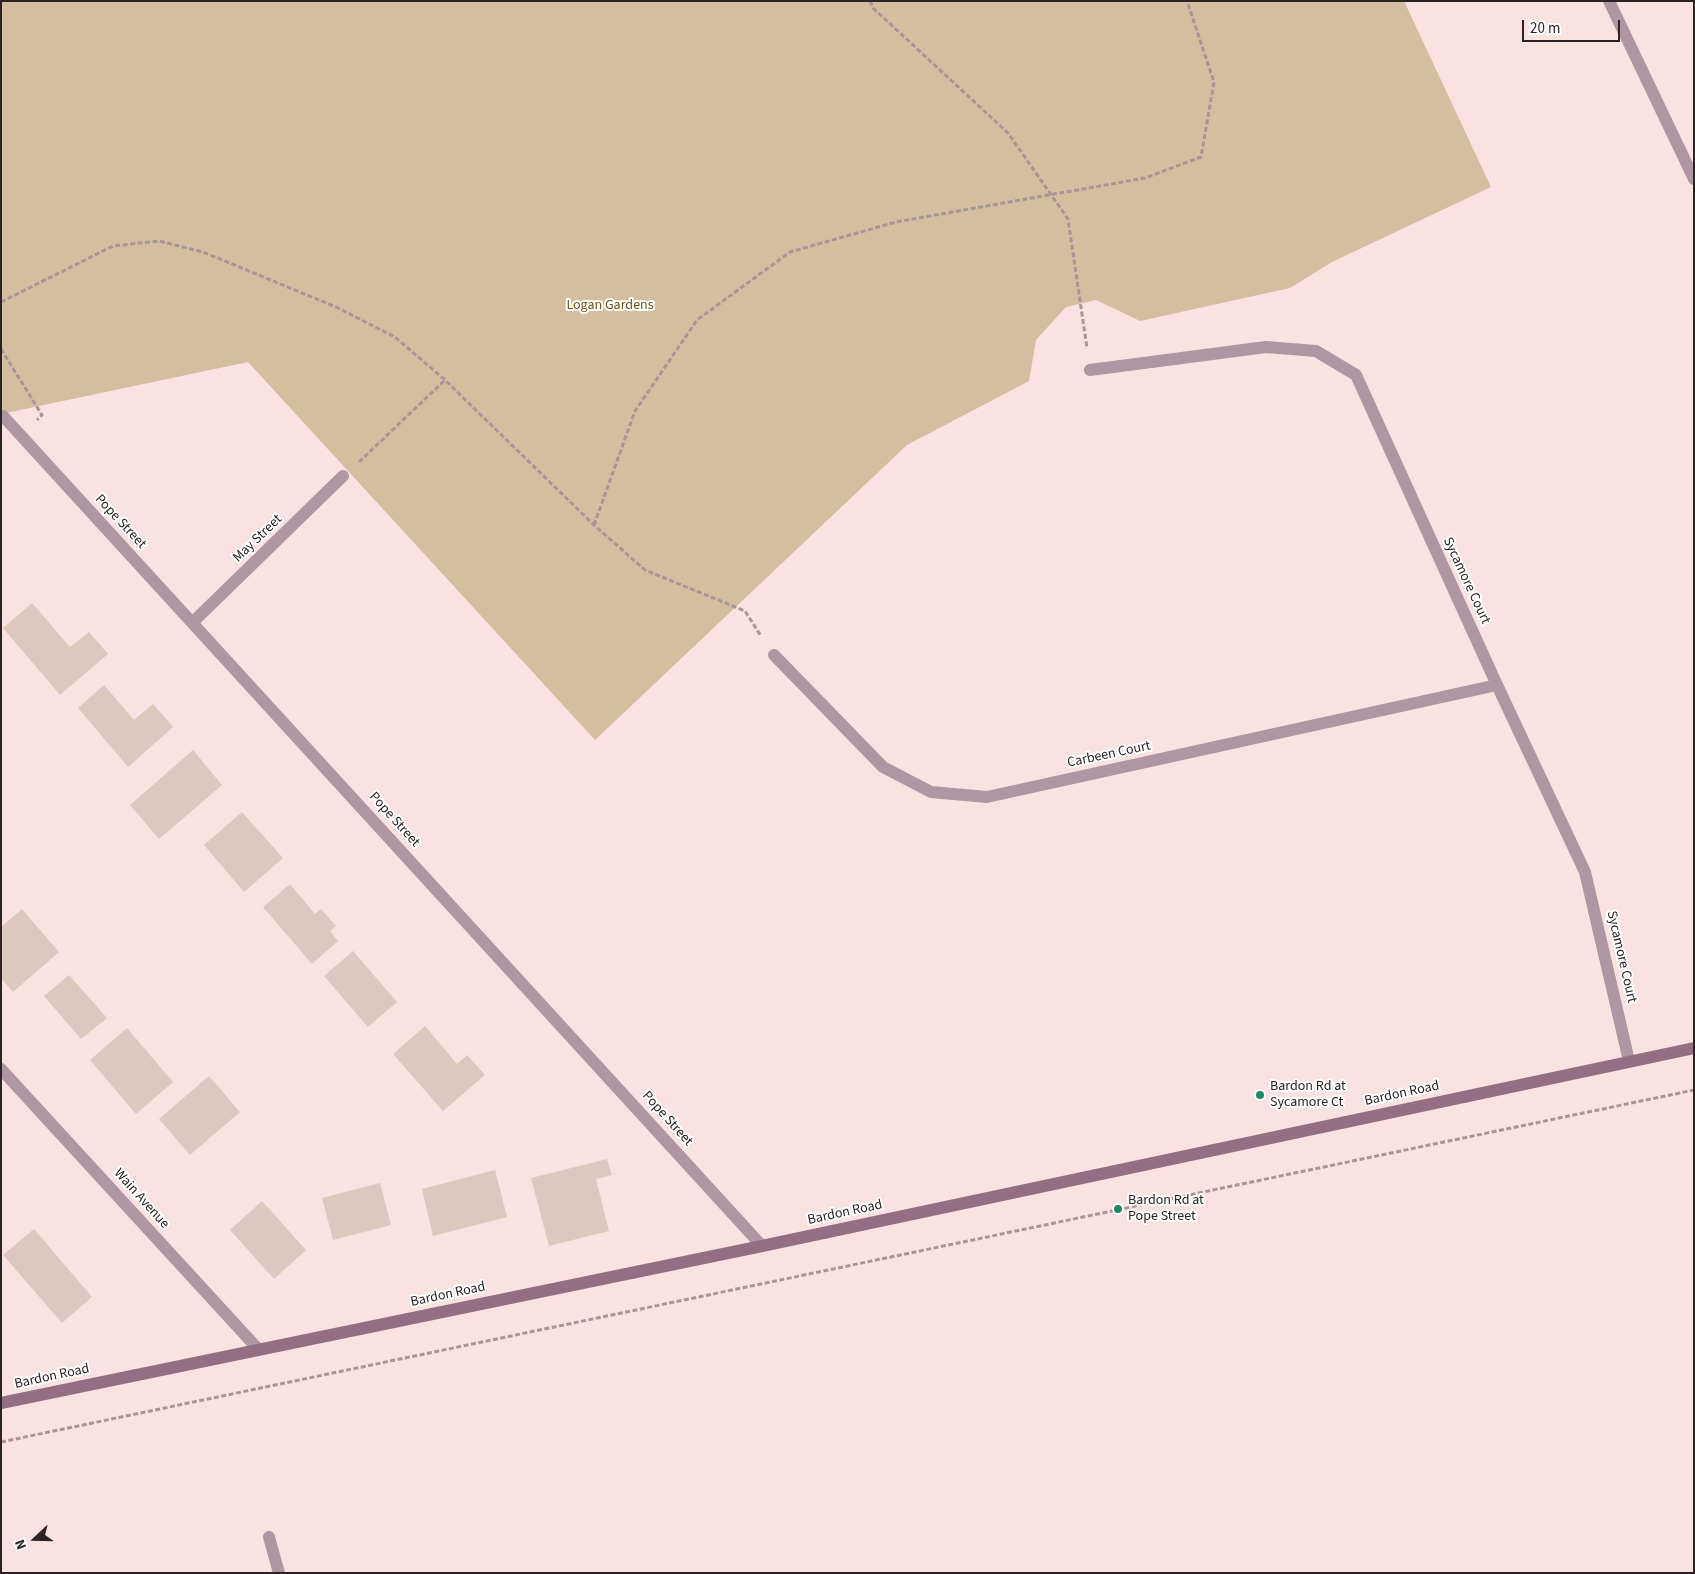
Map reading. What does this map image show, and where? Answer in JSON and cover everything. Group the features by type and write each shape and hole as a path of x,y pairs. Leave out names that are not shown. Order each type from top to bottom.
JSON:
{"street":[{"path":"1609,1 1694,179"},
{"name":"Sycamore Court","path":"1090,370 1266,347 1316,351 1356,375 1497,685 1585,872 1630,1061"},
{"name":"Pope Street","path":"3,416 762,1246"},
{"name":"May Street","path":"193,622 344,476"},
{"name":"Carbeen Court","path":"774,655 883,766 931,792 987,797 1497,685"},
{"name":"Bardon Road","path":"1,1403 762,1246 1694,1048"},
{"name":"Wain Avenue","path":"1,1069 258,1349"},
{"path":"269,1537 279,1573"}],"path":[{"path":"870,1 873,8 1008,133 1068,219 1090,370"},
{"path":"594,525 635,411 697,320 790,252 896,222 1146,178 1201,157 1214,82 1187,1"},
{"path":"1,302 113,246 159,241 203,252 336,307 395,337 445,380 594,525 645,570 745,611 774,655"},
{"path":"1,349 42,415 20,435"},
{"path":"344,476 445,380"},
{"path":"1,1442 1694,1090"}],"green space":[{"name":"Logan Gardens","path":"1,1 1404,1 1491,187 1332,262 1290,288 1140,321 1096,300 1066,307 1036,340 1029,381 907,445 595,740 248,362 1,414"}],"building":[{"path":"32,603 70,647 89,632 108,654 60,695 3,628"},
{"path":"104,685 134,720 153,704 173,727 128,767 78,708"},
{"path":"193,750 222,785 159,839 130,805"},
{"path":"242,812 283,858 244,892 204,845"},
{"path":"290,884 315,914 321,909 336,926 330,931 338,941 312,964 263,907"},
{"path":"22,909 59,952 13,992 1,978 1,927"},
{"path":"353,951 397,1002 368,1027 324,976"},
{"path":"69,975 107,1018 81,1039 44,996"},
{"path":"425,1026 457,1064 467,1055 485,1075 443,1111 393,1054"},
{"path":"127,1028 173,1082 136,1114 90,1060"},
{"path":"209,1076 240,1112 190,1155 159,1119"},
{"path":"607,1159 612,1175 596,1179 609,1231 549,1246 531,1178"},
{"path":"495,1170 507,1217 433,1236 422,1189"},
{"path":"380,1183 391,1225 333,1240 322,1198"},
{"path":"262,1201 306,1250 274,1279 230,1230"},
{"path":"34,1229 92,1297 62,1323 3,1255"}],"place":[{"name":"Bardon Rd at Sycamore Ct","path":"1260,1095"},
{"name":"Bardon Rd at Pope Street","path":"1118,1209"}]}
